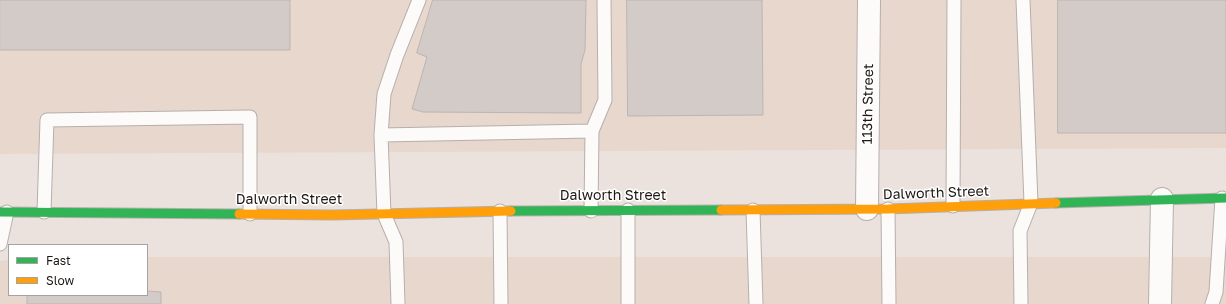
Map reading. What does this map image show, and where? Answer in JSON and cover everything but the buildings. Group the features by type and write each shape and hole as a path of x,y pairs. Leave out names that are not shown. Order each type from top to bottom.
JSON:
{"street":[{"name":"113th Street","path":"867,209 869,0"},
{"name":"Dalworth Street","path":"3,212 384,214 591,210 888,209 1030,203 1224,198"},
{"path":"1160,304 1162,199"}],"lane":[{"path":"398,304 396,242 384,214 381,135 384,94 397,55 419,0"},
{"path":"591,210 592,131 604,100 604,0"},
{"path":"953,206 954,0"},
{"path":"1021,304 1020,231 1030,203 1023,0"},
{"path":"44,212 47,120 250,117 250,214"},
{"path":"381,135 592,131"},
{"path":"1218,296 1224,198"},
{"path":"888,209 889,304"},
{"path":"628,210 628,304"},
{"path":"754,210 756,304"},
{"path":"500,211 501,304"},
{"path":"0,244 3,212"}],"shaded area":[{"path":"0,0 1226,0 1226,148 0,154"},
{"path":"148,257 1226,257 1226,304 0,304 0,261 8,260 8,296 148,296"}],"traffic: fast":[{"path":"1056,203 1226,198"},
{"path":"511,211 721,210"},
{"path":"0,212 239,214"}],"traffic: slow":[{"path":"721,210 888,209 1056,203"},
{"path":"239,214 333,215 511,211"}]}
